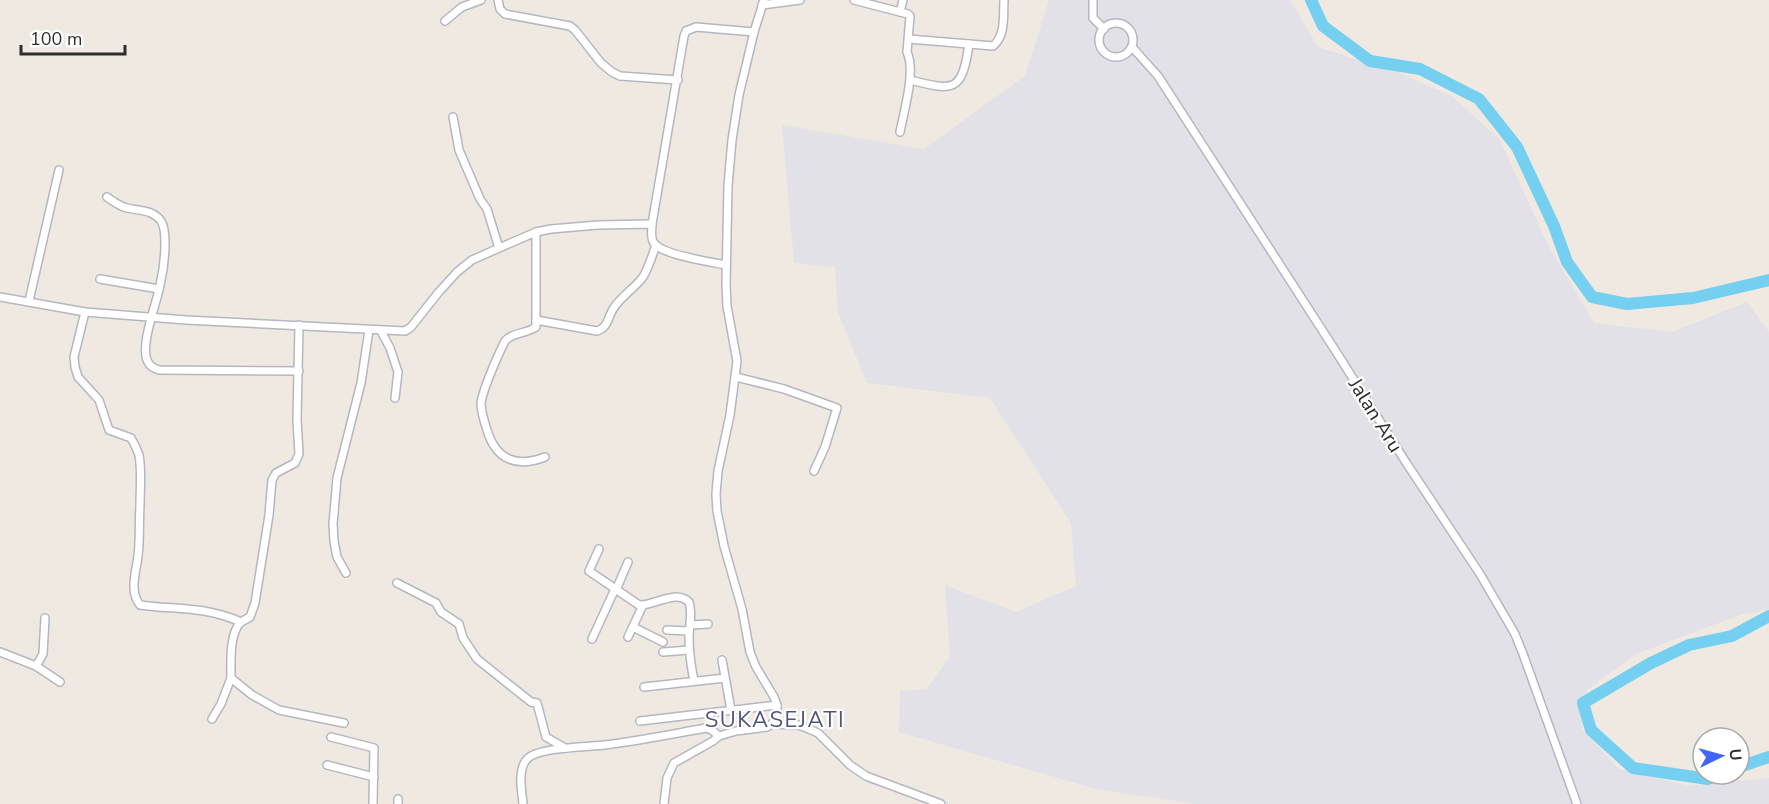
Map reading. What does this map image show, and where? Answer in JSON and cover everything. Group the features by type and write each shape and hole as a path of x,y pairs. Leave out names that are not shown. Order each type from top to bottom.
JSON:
{"street":[{"path":"445,21 462,7 481,0"},
{"path":"490,0 498,1 500,9 505,14 570,26 601,63 612,72 631,77 678,80"},
{"path":"772,724 777,714 777,705 750,652 742,609 724,546 717,511 716,481 737,361 728,306 726,265 732,140 754,32 763,3 800,0"},
{"path":"854,0 910,16 907,52 910,80 900,132"},
{"path":"900,12 903,0"},
{"path":"909,39 993,46 999,41 1003,25 1004,0"},
{"path":"1093,0 1093,18 1104,28"},
{"path":"1113,24 1124,25 1133,37 1132,47 1124,56 1117,58 1102,50 1099,39 1104,28 1113,24"},
{"path":"726,265 688,258 656,245 652,240 652,224 686,31 696,27 754,32"},
{"path":"910,80 939,87 947,87 957,82 965,68 969,44"},
{"name":"Jalan Aru","path":"1132,47 1158,76 1506,616 1523,654 1577,804"},
{"path":"453,117 459,150 480,199 487,209 499,248"},
{"path":"29,301 59,170"},
{"path":"107,197 118,205 149,211 164,226 165,250 145,352 147,362 153,368 159,370 299,371"},
{"path":"0,297 85,312 381,331 408,329 457,272 472,260 536,232 572,226 652,224"},
{"path":"536,232 536,327 511,335 505,342 483,394 481,409 488,435 493,445 504,457 509,460 528,462 545,457"},
{"path":"536,320 601,330 618,302 644,275 656,245"},
{"path":"100,279 159,289"},
{"path":"85,312 74,357 78,377 99,400 109,430 131,438 139,454 138,555 134,597 140,605 213,611 242,622"},
{"path":"212,719 221,704 231,678 232,644 235,634 242,622 250,617 255,603 269,515 272,480 276,473 295,463 298,454 299,325"},
{"path":"346,573 337,557 333,524 338,478 361,383 369,330"},
{"path":"381,331 390,348 398,372 395,398"},
{"path":"736,376 784,389 837,408 825,447 814,471"},
{"path":"598,549 589,571 639,605 659,599 686,599 690,605 689,650 694,681"},
{"path":"592,639 628,562"},
{"path":"397,583 434,601 441,612 459,624 463,639 477,659 531,702 537,703 546,737 565,748"},
{"path":"628,637 643,605"},
{"path":"36,666 43,654 45,618"},
{"path":"668,630 708,624"},
{"path":"633,627 663,642"},
{"path":"663,652 689,650"},
{"path":"0,652 36,666 60,682"},
{"path":"722,660 731,710"},
{"path":"231,678 252,695 279,710 344,723"},
{"path":"644,687 725,678"},
{"path":"640,721 777,705"},
{"path":"664,804 667,778 674,763 719,736 767,727 772,724 787,723 818,733 850,765 866,776 939,804"},
{"path":"523,804 522,772 525,760 531,755 706,728 719,736"},
{"path":"331,737 374,748 374,804"},
{"path":"327,765 374,777"}],"shaded area":[{"path":"1049,0 1290,0 1318,47 1397,72 1452,96 1500,140 1547,243 1594,323 1672,332 1747,302 1769,332 1769,609 1743,614 1636,654 1587,690 1581,728 1618,768 1688,786 1751,786 1751,780 1769,778 1769,804 1196,804 1096,789 899,732 900,691 927,689 950,656 945,585 1016,612 1076,586 1071,523 990,398 867,383 838,312 835,267 794,263 782,125 924,149 1025,76"}],"waterway":[{"path":"1311,0 1323,26 1370,61 1420,69 1479,99 1517,147 1554,226 1567,262 1592,297 1627,304 1693,298 1769,280"},
{"path":"1691,777 1633,768 1591,730 1583,703 1651,663 1689,645 1732,636 1769,616"},
{"path":"1751,763 1769,757"}],"district":[{"name":"SUKASEJATI","path":"775,719"}]}
